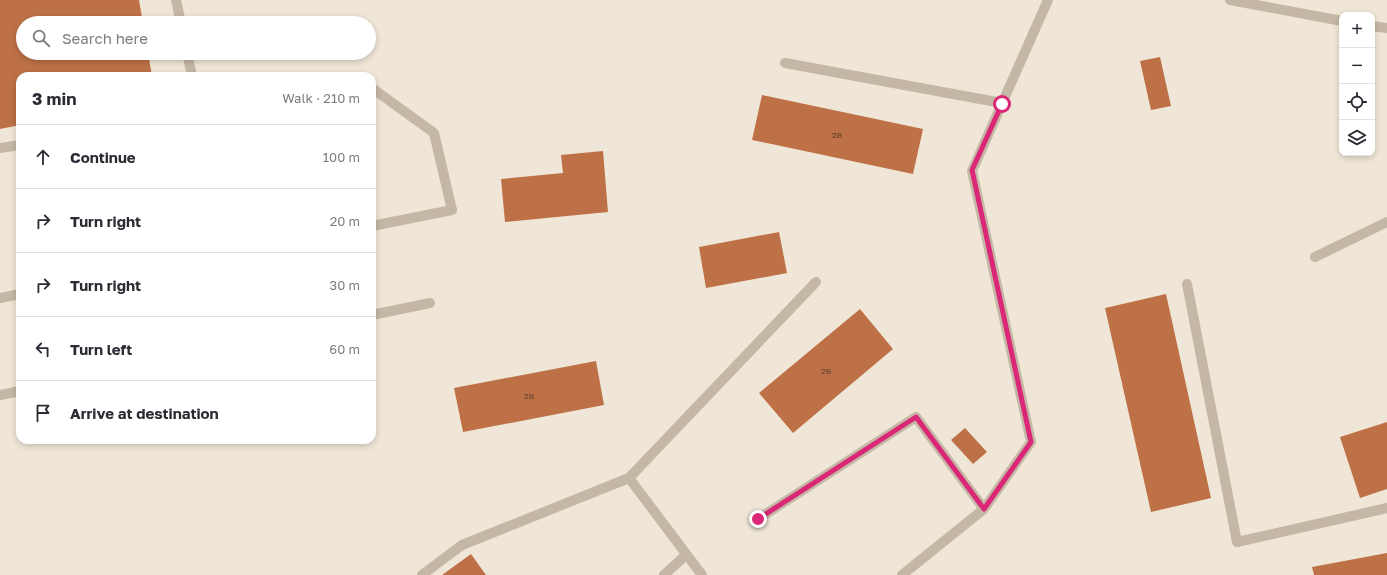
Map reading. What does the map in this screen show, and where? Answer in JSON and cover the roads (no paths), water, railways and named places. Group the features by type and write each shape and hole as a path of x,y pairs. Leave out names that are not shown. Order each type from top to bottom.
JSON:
{"lane":[{"path":"176,0 179,16"},
{"path":"902,575 984,509 1031,442 972,170 1048,0"},
{"path":"1230,0 1339,20"},
{"path":"1375,26 1387,28"},
{"path":"189,60 191,72"},
{"path":"785,63 1002,104"},
{"path":"376,91 434,133 452,210 376,225"},
{"path":"0,148 16,145"},
{"path":"1315,257 1387,222"},
{"path":"422,575 462,545 629,478 816,282"},
{"path":"1188,284 1237,542 1387,508"},
{"path":"0,298 16,295"},
{"path":"376,315 430,303"},
{"path":"0,395 16,392"},
{"path":"758,519 916,417 984,509"},
{"path":"629,478 702,575"},
{"path":"664,575 686,555"}]}
